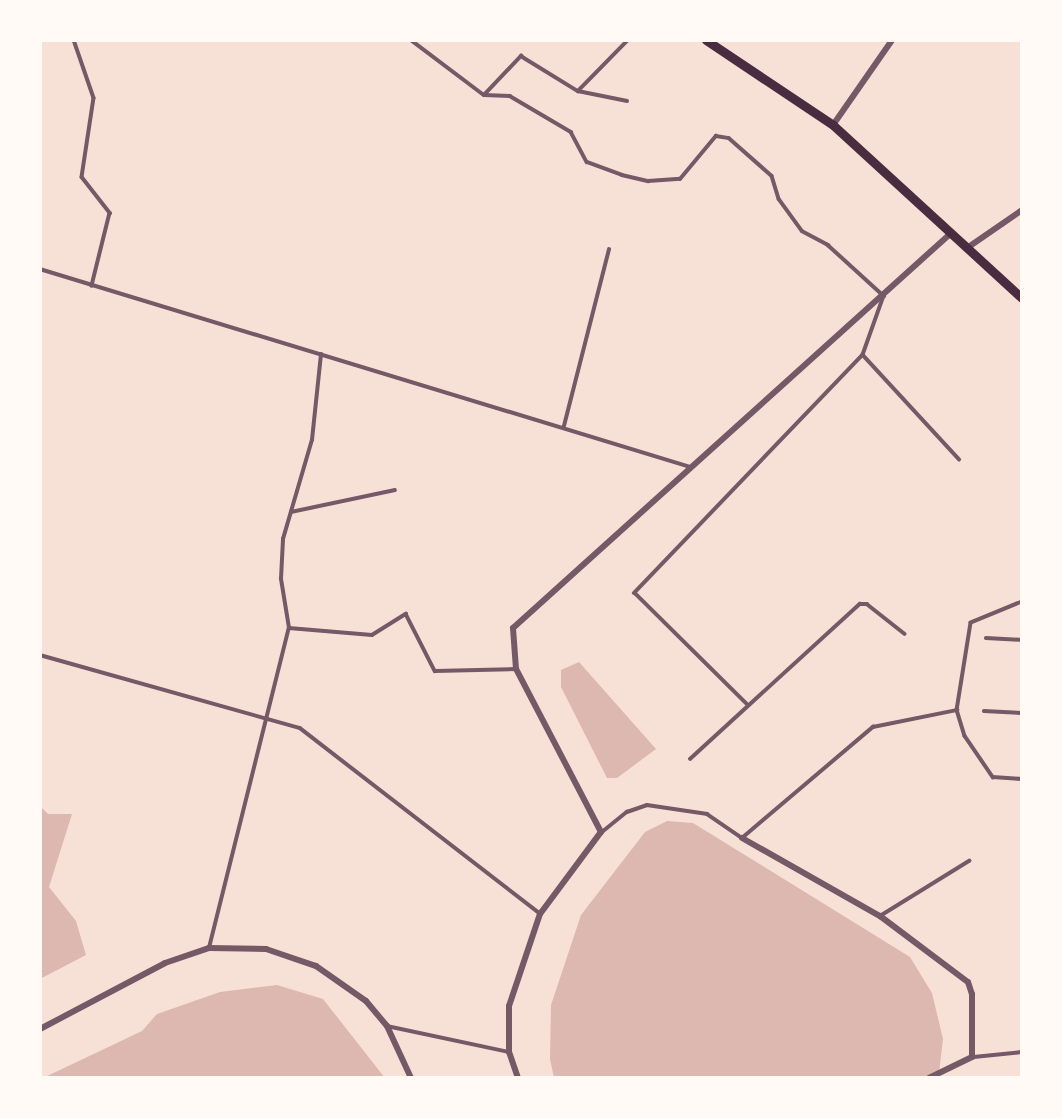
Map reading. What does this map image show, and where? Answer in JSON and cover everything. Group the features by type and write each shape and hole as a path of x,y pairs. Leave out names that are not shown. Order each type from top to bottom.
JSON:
{"main road":[{"path":"706,40 833,125 1022,298"}],"street":[{"path":"833,125 892,40"},
{"path":"967,248 1022,210"},
{"path":"518,1078 509,1052 509,1006 540,914 601,832 516,669 513,628 694,468 951,233"},
{"path":"742,838 880,916 968,982 972,994 971,1057 929,1078"},
{"path":"40,1029 165,963 209,948 266,949 316,966 366,1002 387,1026 411,1078"}],"lane":[{"path":"74,40 94,98 82,177 110,213 92,286"},
{"path":"411,40 484,95 510,96 571,132 587,162 648,181 680,179 716,136 729,138 772,176 779,200 802,231 828,245 884,296 863,355 635,593 748,705"},
{"path":"578,91 628,40"},
{"path":"484,95 521,56 578,91 627,101"},
{"path":"564,426 609,250"},
{"path":"40,268 92,286 564,426 694,468"},
{"path":"209,948 289,628 281,579 291,512 312,440 321,354"},
{"path":"863,355 959,459"},
{"path":"291,512 395,490"},
{"path":"1022,602 971,622 957,710 965,736 993,777 1022,779"},
{"path":"690,759 860,604 867,604 905,634"},
{"path":"289,628 372,635 406,614 435,671 516,669"},
{"path":"986,638 1022,640"},
{"path":"40,655 267,716 299,728 540,914"},
{"path":"601,832 627,812 647,805 707,814 742,838 873,727 957,710"},
{"path":"984,711 1022,713"},
{"path":"880,916 969,860"},
{"path":"387,1026 509,1052"},
{"path":"971,1057 1022,1052"}],"shaded area":[{"path":"579,662 656,749 617,778 607,778 561,687 561,670"},
{"path":"40,806 48,814 72,814 49,887 76,921 86,955 40,979"},
{"path":"667,821 693,823 910,957 932,993 943,1039 939,1073 915,1078 554,1078 550,1059 551,1005 581,915 645,832"},
{"path":"277,985 323,999 385,1078 43,1078 142,1031 157,1014 220,992"}]}
